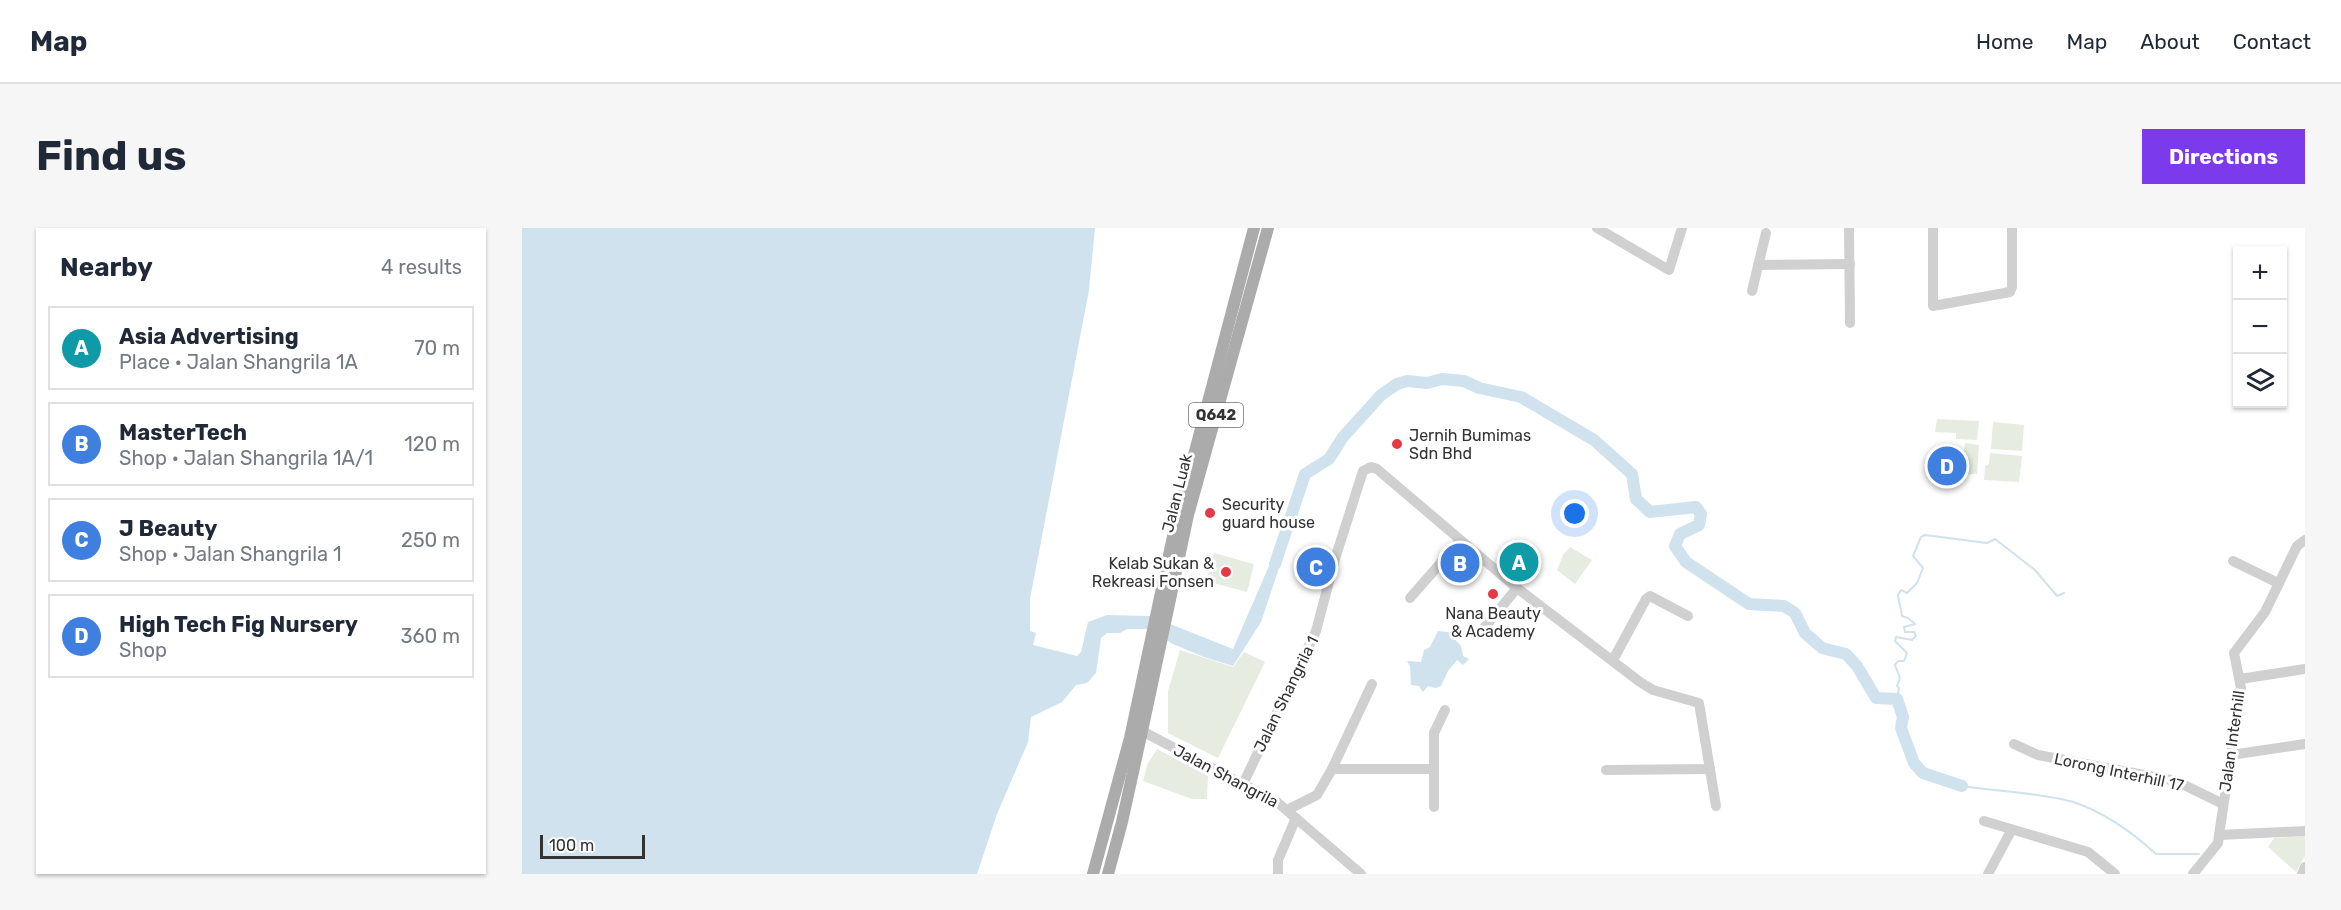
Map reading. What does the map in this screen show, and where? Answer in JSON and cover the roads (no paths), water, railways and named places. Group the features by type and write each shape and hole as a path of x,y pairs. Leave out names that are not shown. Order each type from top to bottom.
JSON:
{"main road":[{"name":"Jalan Luak","path":"1164,602 1175,527 1254,228"},
{"name":"Jalan Luak","path":"1094,874 1154,649 1164,602 1268,228"},
{"name":"Jalan Luak","path":"1110,874 1142,731 1154,649"}],"street":[{"path":"1597,228 1669,270 1682,228"},
{"path":"1849,228 1850,323"},
{"path":"1933,228 1933,306 2010,292 2012,287 2012,228"},
{"path":"1752,291 1766,233"},
{"path":"1758,265 1850,264"},
{"name":"Jalan Shangrila 1","path":"1243,784 1316,631 1335,559 1363,471 1367,468 1377,469 1460,541"},
{"path":"1410,598 1460,541 1517,588 1653,690 1699,703 1716,806"},
{"name":"Jalan Interhill","path":"2193,874 2218,843 2241,688 2234,653 2265,612 2278,583 2301,543"},
{"path":"2233,561 2278,583"},
{"path":"1480,633 1517,588"},
{"path":"1613,660 1646,599 1650,596 1688,616"},
{"path":"2240,679 2305,669"},
{"path":"1287,810 1317,795 1332,770 1372,684"},
{"path":"1434,807 1434,733 1445,710"},
{"name":"Jalan Shangrila","path":"1142,731 1273,799 1361,874"},
{"name":"Lorong Interhill 17","path":"2014,744 2038,755 2176,781 2223,804"},
{"path":"2231,755 2305,744"},
{"path":"1332,770 1434,769"},
{"path":"1606,770 1710,769"},
{"path":"1278,874 1278,860 1296,818"},
{"path":"1984,821 2011,831 2088,852 2115,874"},
{"path":"1988,874 2011,831"},
{"path":"2219,835 2305,831"},
{"path":"2302,874 2305,867"}],"water":[{"path":"522,228 1095,228 1089,290 1030,599 1030,631 1036,633 1033,645 1077,656 1081,652 1088,622 1107,615 1150,616 1233,649 1268,568 1281,551 1281,562 1261,622 1233,666 1173,644 1147,629 1127,629 1120,633 1107,633 1101,638 1096,673 1087,683 1076,685 1062,702 1031,717 1028,742 997,814 977,874 522,874"},
{"path":"1438,631 1448,632 1461,646 1463,656 1469,659 1463,665 1457,660 1448,671 1441,686 1436,688 1428,686 1423,692 1419,686 1411,685 1410,666 1407,661 1421,662 1424,650 1430,647"}],"waterway":[{"path":"1275,564 1305,474 1329,459 1343,437 1381,395 1397,384 1407,381 1427,383 1442,379 1464,381 1479,388 1521,397 1594,440 1632,474 1636,499 1650,512 1696,507 1701,514 1699,525 1680,534 1675,546 1686,562 1749,604 1784,606 1795,613 1805,633 1822,648 1846,654 1857,666 1876,698 1897,699 1903,717 1901,728 1914,763 1923,773 1962,786"},
{"path":"1897,699 1899,688 1897,686 1900,678 1895,665 1898,661 1904,661 1907,653 1895,641 1896,637 1912,640 1916,636 1914,632 1905,632 1904,627 1915,624 1902,616 1898,595 1901,590 1907,593 1917,583 1923,568 1913,556 1921,537 1925,535 1987,543 1995,539 2035,570 2057,596 2064,593"},
{"path":"1962,786 2033,794 2073,802 2096,811 2117,824 2156,854 2199,854"}],"place":[{"name":"Jernih Bumimas Sdn Bhd","path":"1397,444"},
{"name":"High Tech Fig Nursery","path":"1947,466"},
{"name":"Security guard house","path":"1210,513"},
{"name":"Asia Advertising","path":"1519,562"},
{"name":"MasterTech","path":"1460,563"},
{"name":"J Beauty","path":"1316,567"},
{"name":"Kelab Sukan & Rekreasi Fonsen","path":"1226,572"},
{"name":"Nana Beauty & Academy","path":"1493,594"}]}
